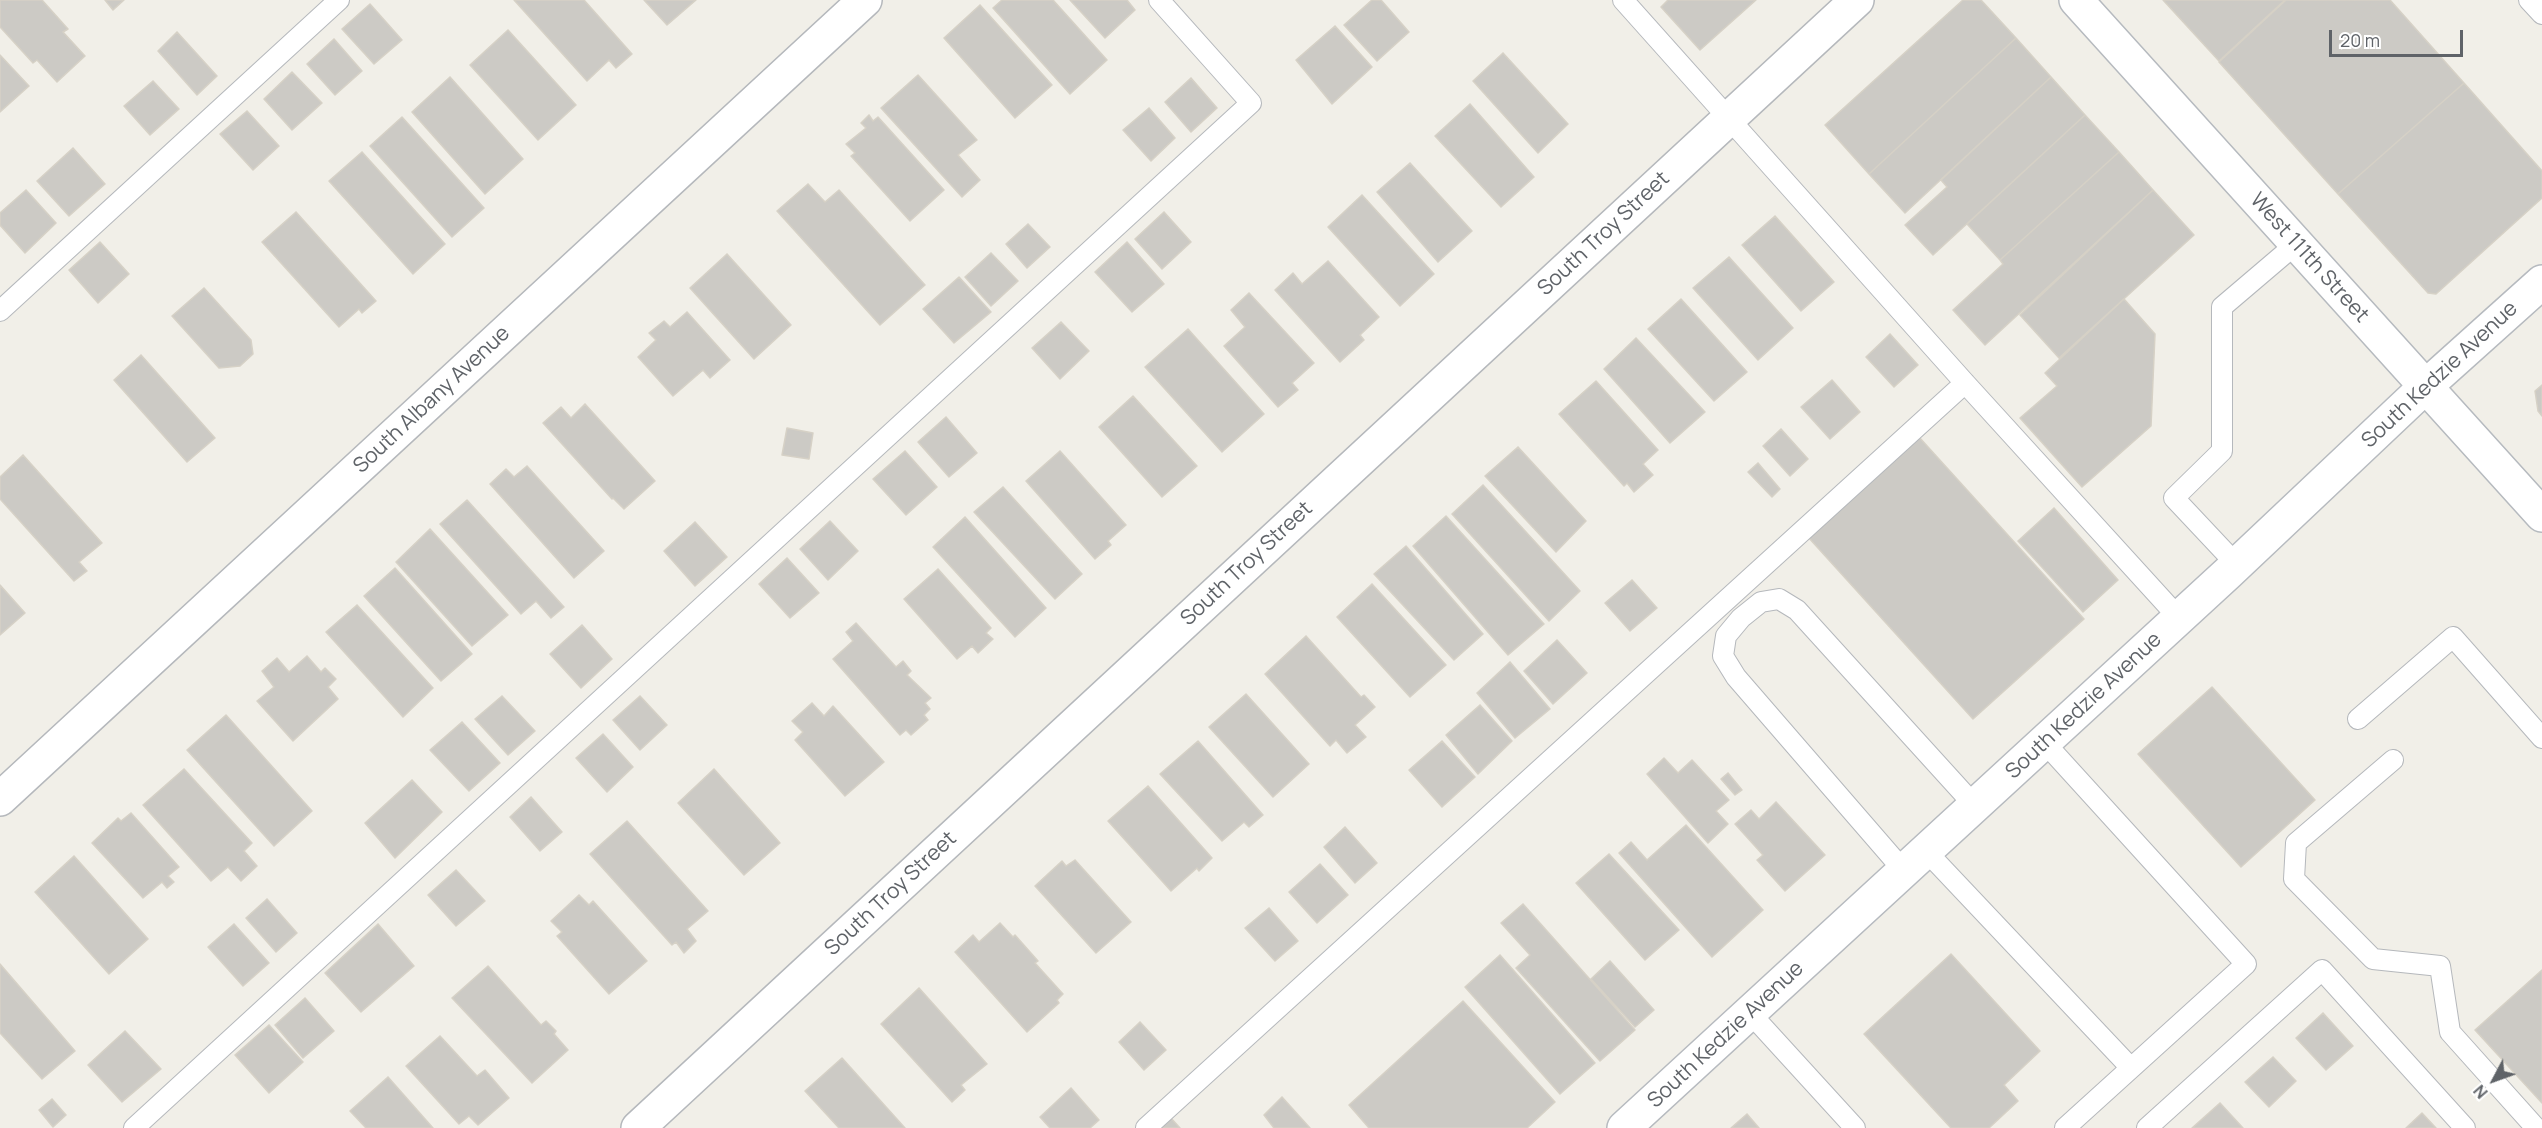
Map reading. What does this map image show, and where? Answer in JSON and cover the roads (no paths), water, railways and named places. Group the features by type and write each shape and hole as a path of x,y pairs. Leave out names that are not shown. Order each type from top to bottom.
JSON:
{"street":[{"name":"South Albany Avenue","path":"0,799 865,0"},
{"name":"South Troy Street","path":"638,1128 1857,0"},
{"name":"West 111th Street","path":"2076,0 2542,515"},
{"name":"South Kedzie Avenue","path":"1624,1128 2179,618 2425,387 2542,282"}],"lane":[{"path":"0,312 339,0"},
{"path":"134,1128 1251,103 1160,0"},
{"path":"1623,0 1965,383 2179,618"},
{"path":"2529,0 2542,14"},
{"path":"2236,565 2174,498 2222,451 2222,307 2296,244"},
{"path":"1146,1128 1965,383"},
{"path":"1975,806 1797,610 1779,599 1761,602 1741,618 1726,636 1723,656 1736,676 1915,861 2131,1068"},
{"path":"2358,719 2453,637 2542,738"},
{"path":"2044,742 2246,964 2065,1128"},
{"path":"2393,760 2296,843 2294,879 2373,960 2440,966 2450,1032 2536,1128"},
{"path":"2147,1128 2322,970 2465,1128"},
{"path":"1750,1013 1855,1128"}]}
